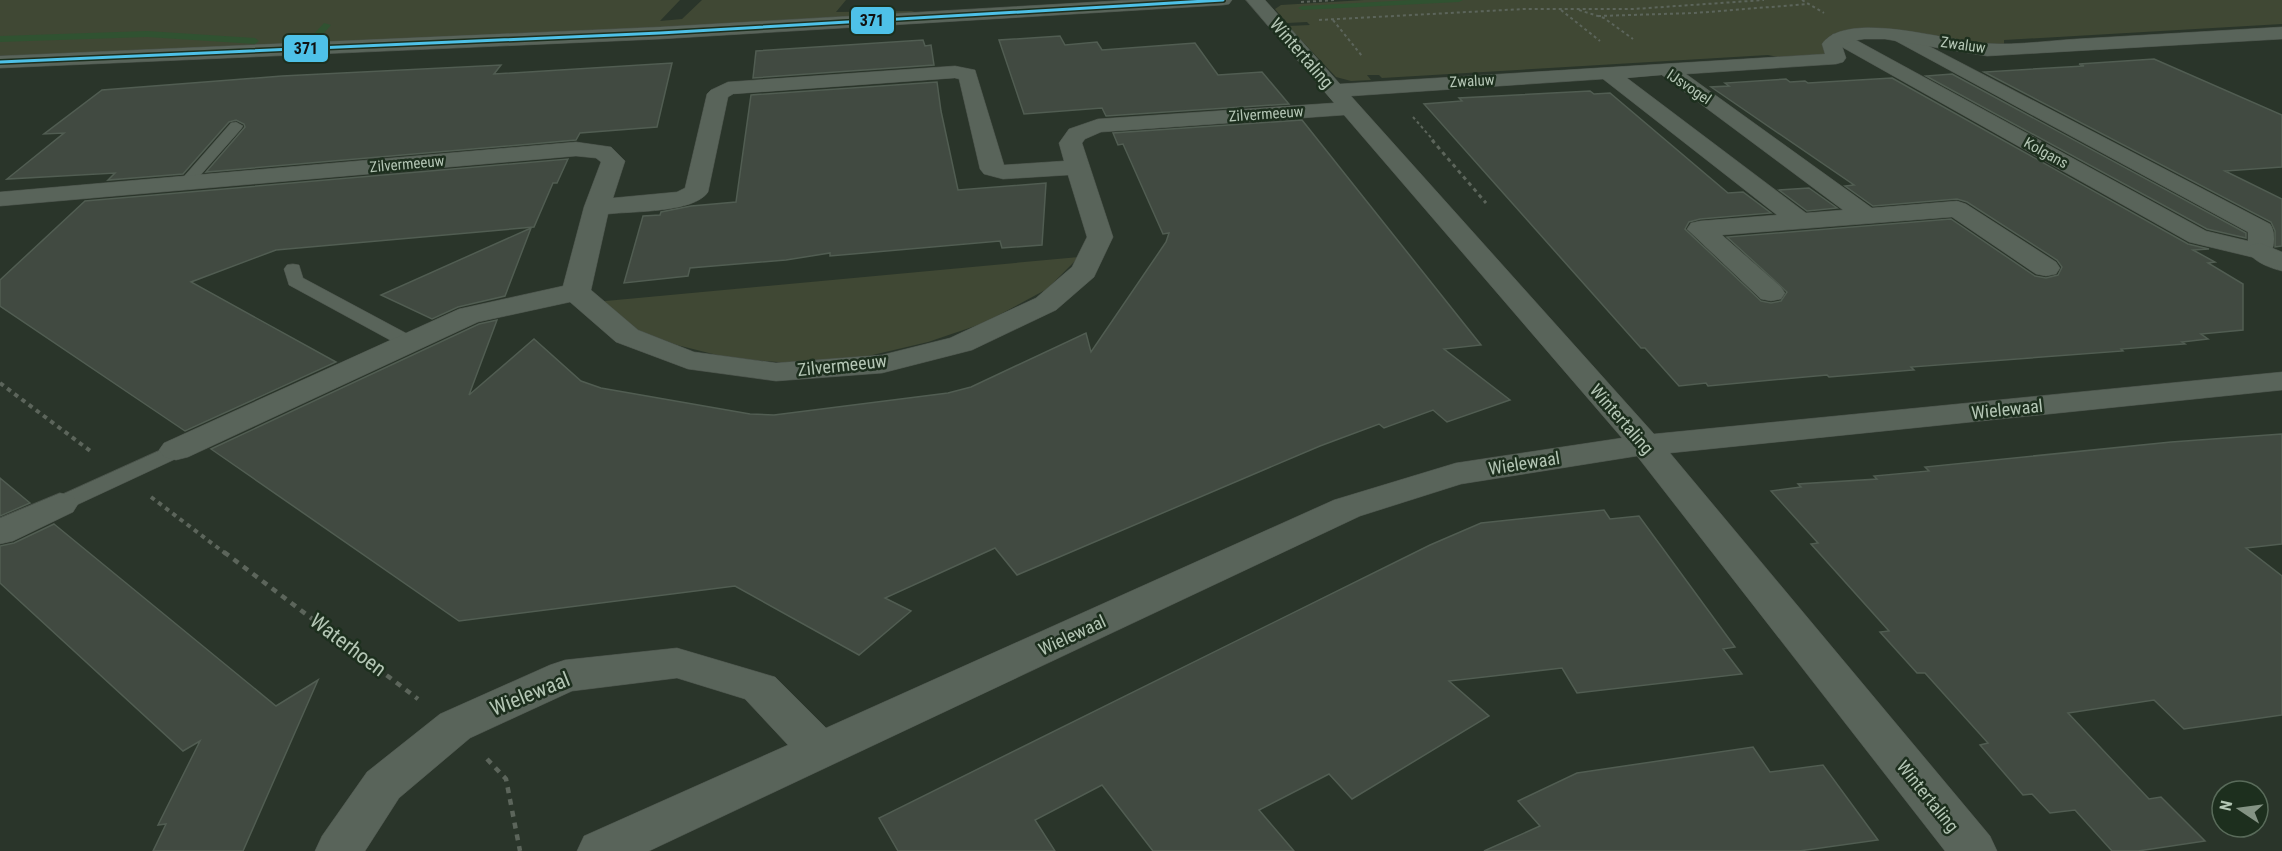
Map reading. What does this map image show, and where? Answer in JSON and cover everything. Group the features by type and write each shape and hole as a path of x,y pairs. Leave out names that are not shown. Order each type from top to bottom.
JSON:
{"street":[{"path":"0,62 660,33 1223,0"},
{"name":"Wintertaling","path":"1256,0 1646,445 1972,851"},
{"name":"Zwaluw","path":"1839,38 1862,34 1900,36 1969,49 1987,50 2282,33"},
{"path":"2249,35 2282,48"},
{"name":"Kolgans","path":"1900,36 2261,229 2271,257"},
{"path":"1670,69 1825,60 1836,57 1832,44 1839,38"},
{"name":"Kolgans","path":"1839,38 2198,237 2271,257"},
{"name":"IJsvogel","path":"1608,73 1670,69 1868,216"},
{"path":"597,207 683,199 696,192 718,94 728,88 955,72 968,74 992,169 1004,172 1078,167"},
{"path":"1608,73 1800,221"},
{"name":"Zwaluw","path":"1342,100 1608,73"},
{"name":"Zilvermeeuw","path":"0,199 576,149 603,152 613,161 597,207 576,292 627,336 688,360 776,372 882,364 961,344 1046,304 1084,271 1100,237 1070,143 1077,134 1098,126 1342,100"},
{"path":"1771,293 1700,229 1957,209 2046,268"},
{"path":"176,450 469,315 576,292"},
{"name":"Wielewaal","path":"601,851 1347,508 1456,474 1646,445 2282,381"},
{"path":"0,532 60,504"},
{"name":"Wielewaal","path":"339,851 384,785 455,726 565,676 677,663 760,688 821,751"}],"lane":[{"path":"185,184 236,126"},
{"path":"293,269 295,281 408,342"},
{"path":"60,504 176,450"}],"path":[{"path":"1273,21 1390,18 1491,10 1634,9 1764,0"},
{"path":"1598,16 1695,13 1808,4"},
{"path":"1575,9 1604,18 1670,69"},
{"name":"Waterhoen","path":"0,383 455,726 506,779 520,851"}],"green space":[{"path":"0,0 680,0 660,21 682,19 702,0 846,0 836,12 915,11 890,18 0,56"},
{"path":"1364,0 2282,0 2282,24 2004,40 2004,44 1973,46 1837,33 1826,39 1824,46 1826,55 1783,58 1768,55 1382,78 1379,75 1367,75 1371,80 1351,81 1336,77 1288,26 1310,25 1307,22 1287,23 1275,9 1281,5"},
{"path":"1079,257 1047,289 984,323 928,342 864,357 802,364 729,358 677,345 629,327 595,302"}],"building":[{"path":"1060,36 1065,45 1097,42 1102,50 1195,43 1218,75 1262,72 1289,104 1106,116 1102,108 1024,114 999,40"},
{"path":"923,40 925,46 931,45 934,65 753,78 756,51"},
{"path":"2154,59 2282,115 2282,167 2225,171 2282,199 2282,246 2275,247 2275,231 2271,222 1984,72"},
{"path":"672,63 657,127 580,133 576,140 206,172 245,127 236,120 229,122 183,174 108,180 115,173 7,179 64,133 44,134 102,90 282,76 501,65 494,74"},
{"path":"1952,74 2246,233 2246,238 2207,229 1926,76"},
{"path":"1892,78 2188,244 2209,249 2193,250 2215,262 2208,263 2243,284 2243,330 2201,334 2208,339 2182,342 2185,344 2121,349 2123,351 1911,367 1914,370 1829,377 1827,375 1708,386 1706,383 1679,386 1645,348 1641,348 1424,104 1462,101 1459,98 1590,91 1594,94 1610,93 1728,193 1743,192 1771,213 1700,219 1689,222 1685,229 1761,301 1771,303 1781,301 1787,292 1727,237 1951,219 2035,276 2046,278 2058,275 2062,267 2057,260 1967,202 1957,199 1873,206 1845,186 1854,185 1711,87 1729,86 1725,83 1786,79 1790,82 1805,81 1808,83"},
{"path":"937,82 958,190 1046,183 1042,245 1002,248 1000,241 830,256 830,253 786,260 690,268 688,276 624,283 643,216 660,215 661,212 691,206 736,202 751,95"},
{"path":"1302,120 1481,345 1444,349 1510,400 1447,422 1433,410 1384,428 1379,424 1320,446 1017,575 995,548 885,598 911,611 859,655 735,586 459,621 211,449 479,324 497,320 469,395 534,339 581,381 601,388 750,414 774,415 948,393 971,387 1086,333 1091,352 1166,242 1169,233 1163,234 1123,144 1118,145 1113,133"},
{"path":"568,159 557,183 553,183 534,227 276,250 191,282 336,362 185,431 0,306 0,280 85,201"},
{"path":"1809,188 1837,208 1807,211 1779,190"},
{"path":"531,228 505,296 458,307 432,319 381,295"},
{"path":"2282,434 2282,544 2246,548 2282,576 2282,715 2184,729 2154,700 2068,713 2149,799 2161,797 2205,841 2138,851 2112,851 2075,810 2050,813 2032,794 2023,795 1980,745 1988,743 1925,673 1917,673 1880,632 1889,631 1811,544 1818,543 1771,491 1801,487 1798,484 1877,479 1874,476 1929,471 1925,467 2171,442"},
{"path":"0,478 30,503 0,516"},
{"path":"1604,510 1610,519 1639,516 1735,647 1723,649 1742,674 1577,693 1562,668 1449,681 1489,716 1352,799 1329,774 1259,810 1294,851 1153,851 1102,785 1035,820 1055,851 898,851 879,818 1430,545 1481,523"},
{"path":"54,524 276,706 318,680 243,851 153,851 166,824 158,825 200,741 183,751 0,583 0,546 14,543"},
{"path":"1753,747 1770,772 1823,765 1878,840 1799,851 1484,851 1540,826 1518,801 1577,773"}],"waterway":[{"path":"1302,8 1459,0"},
{"path":"285,40 315,38 327,25"},
{"path":"0,39 147,34 255,41"}],"transit line":[{"name":"371","path":"0,62 660,33 1223,0"}]}
